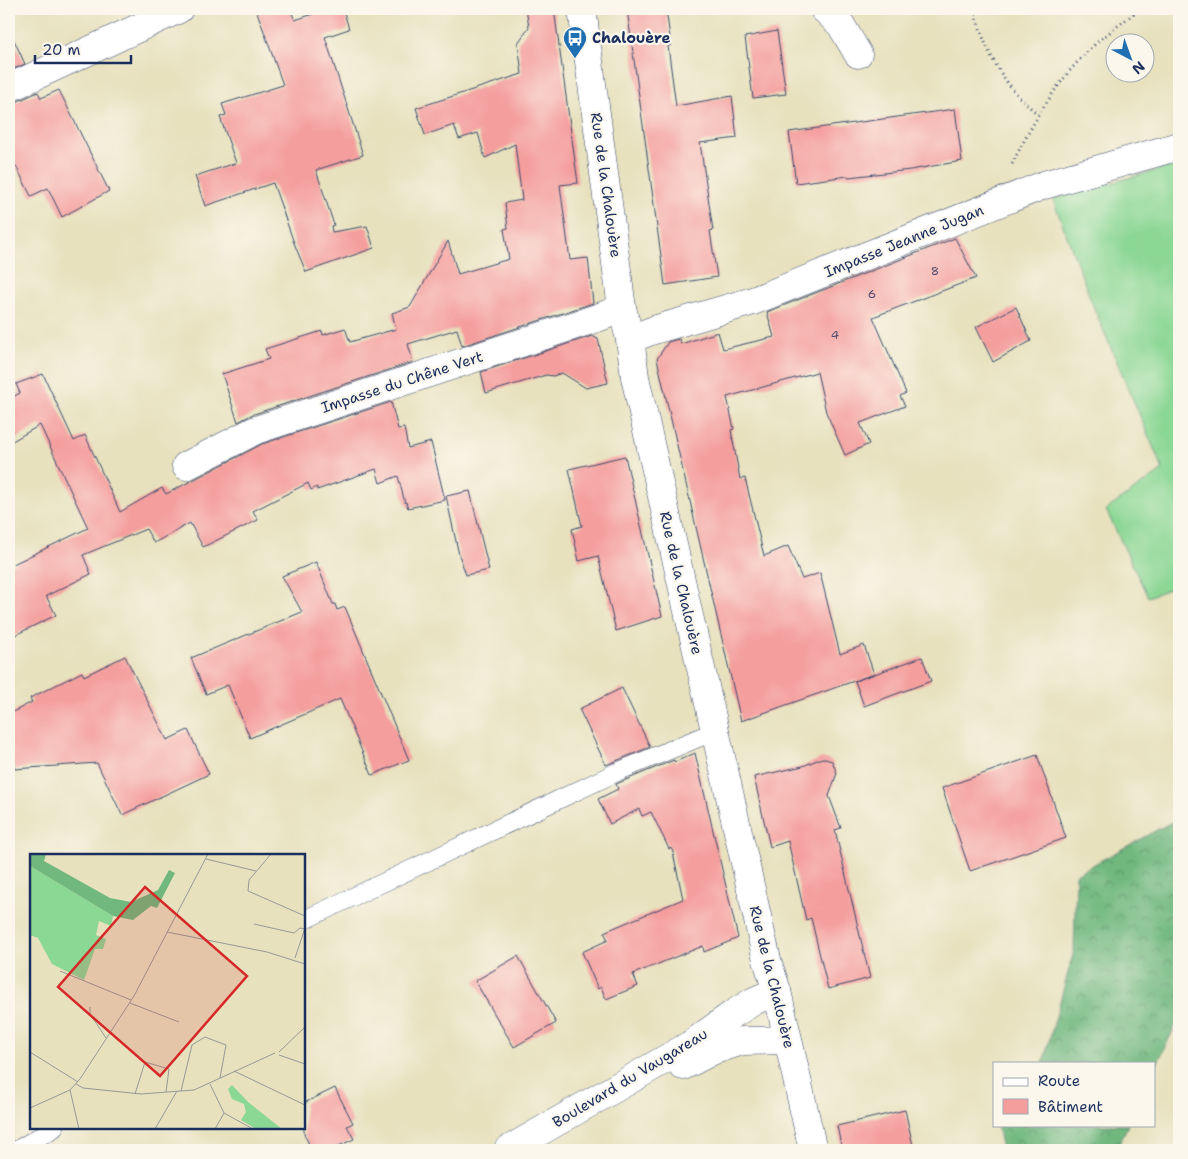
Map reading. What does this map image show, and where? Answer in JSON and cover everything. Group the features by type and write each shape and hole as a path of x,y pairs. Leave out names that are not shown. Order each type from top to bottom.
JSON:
{"street":[{"path":"9,88 179,9"},
{"name":"Rue de la Chalouère","path":"582,9 622,308 630,339 635,377 714,731 767,960 777,991 813,1150"},
{"path":"824,9 841,25 858,54"},
{"name":"Impasse Jeanne Jugan","path":"630,339 654,330 753,301 1044,185 1177,149"},
{"name":"Impasse du Chêne Vert","path":"186,466 256,430 600,318 622,308"},
{"name":"Boulevard du Vaugareau","path":"508,1150 690,1045 732,1014 754,1001 777,991"},
{"name":"Boulevard du Vaugareau","path":"536,1150 675,1070 712,1051 742,1041 788,1040"}],"lane":[{"path":"305,920 617,772 714,731"},
{"path":"17,1150 52,1129"}],"path":[{"path":"974,9 1000,74 1012,91 1038,114"},
{"path":"1016,196 1007,175 1038,114 1084,54 1138,10"}],"green space":[{"path":"1179,164 1179,585 1148,597 1106,510 1163,470 1094,308 1053,199"},
{"path":"1179,818 1179,1018 1156,1066 1156,1062 1043,1062 1074,951 1076,874"},
{"path":"997,1126 1128,1126 1116,1150 1002,1150"}],"building":[{"path":"256,9 290,9 295,20 328,9 343,9 349,29 325,37 363,155 316,170 334,225 331,226 332,232 367,226 374,248 306,272 273,183 205,206 195,176 236,163 220,117 226,115 222,104 283,85"},
{"path":"526,9 554,9 578,183 560,185 570,260 588,258 593,303 462,346 457,329 408,344 413,362 251,415 238,422 222,374 269,359 265,349 322,331 323,335 345,328 350,342 396,329 392,313 410,307 448,241 458,274 509,259 504,229 508,228 505,203 522,200 515,144 485,158 478,133 459,139 454,125 425,135 416,108 522,74 518,43 529,27"},
{"path":"627,9 666,9 671,45 668,46 676,106 732,96 737,138 700,143 713,230 710,231 717,277 665,285"},
{"path":"9,29 25,64 9,71"},
{"path":"777,31 786,94 753,98 745,37"},
{"path":"59,90 109,191 62,217 48,188 31,196 16,166 9,169 9,103 16,102 38,92 41,98"},
{"path":"955,109 962,161 910,170 796,183 789,132"},
{"path":"955,238 976,278 873,317 906,393 900,396 905,406 860,423 869,444 845,455 826,412 817,372 727,397 734,429 731,430 740,479 745,478 764,556 788,546 802,579 820,573 840,654 864,645 874,674 741,721 657,359 668,342 679,339 681,344 718,332 723,349 774,337 767,312"},
{"path":"1016,307 1031,341 993,362 976,327"},
{"path":"592,336 598,339 608,383 586,388 562,373 553,376 546,375 486,393 481,372"},
{"path":"43,374 74,441 85,435 120,512 162,488 166,494 262,444 391,402 398,429 404,428 408,448 431,442 445,500 408,508 398,476 380,483 376,469 317,490 317,487 311,490 308,483 253,511 258,520 203,547 190,523 154,543 146,529 83,555 91,574 46,596 56,615 9,638 9,566 88,528 40,425 9,443 9,399 20,393 16,384"},
{"path":"625,456 662,616 616,631 598,556 579,561 572,529 582,526 569,469"},
{"path":"470,491 489,570 466,575 459,555 446,496"},
{"path":"316,562 333,604 335,604 337,610 345,607 409,760 372,775 340,699 250,738 228,685 206,694 191,658 302,612 282,576"},
{"path":"125,656 167,740 188,730 209,774 122,815 97,763 15,769 9,756 9,714 32,702 30,698 82,672 84,676"},
{"path":"922,657 931,681 864,706 855,681"},
{"path":"622,688 650,747 606,765 579,709"},
{"path":"695,753 738,938 704,952 703,946 633,974 638,986 606,999 601,987 598,989 582,952 608,940 604,932 683,899 672,848 669,849 651,812 642,816 639,809 610,824 598,799 618,789 616,784"},
{"path":"1037,755 1066,838 970,871 942,788"},
{"path":"822,758 832,761 837,773 829,796 841,828 835,830 870,978 828,989 811,918 806,920 788,841 770,847 754,777 803,766"},
{"path":"518,956 556,1023 514,1047 475,981"},
{"path":"335,1088 353,1123 347,1126 354,1139 330,1150 312,1150 304,1134 305,1103"},
{"path":"905,1110 914,1150 842,1150 837,1126"}],"place":[{"name":"Chalouère","path":"575,59"}]}
